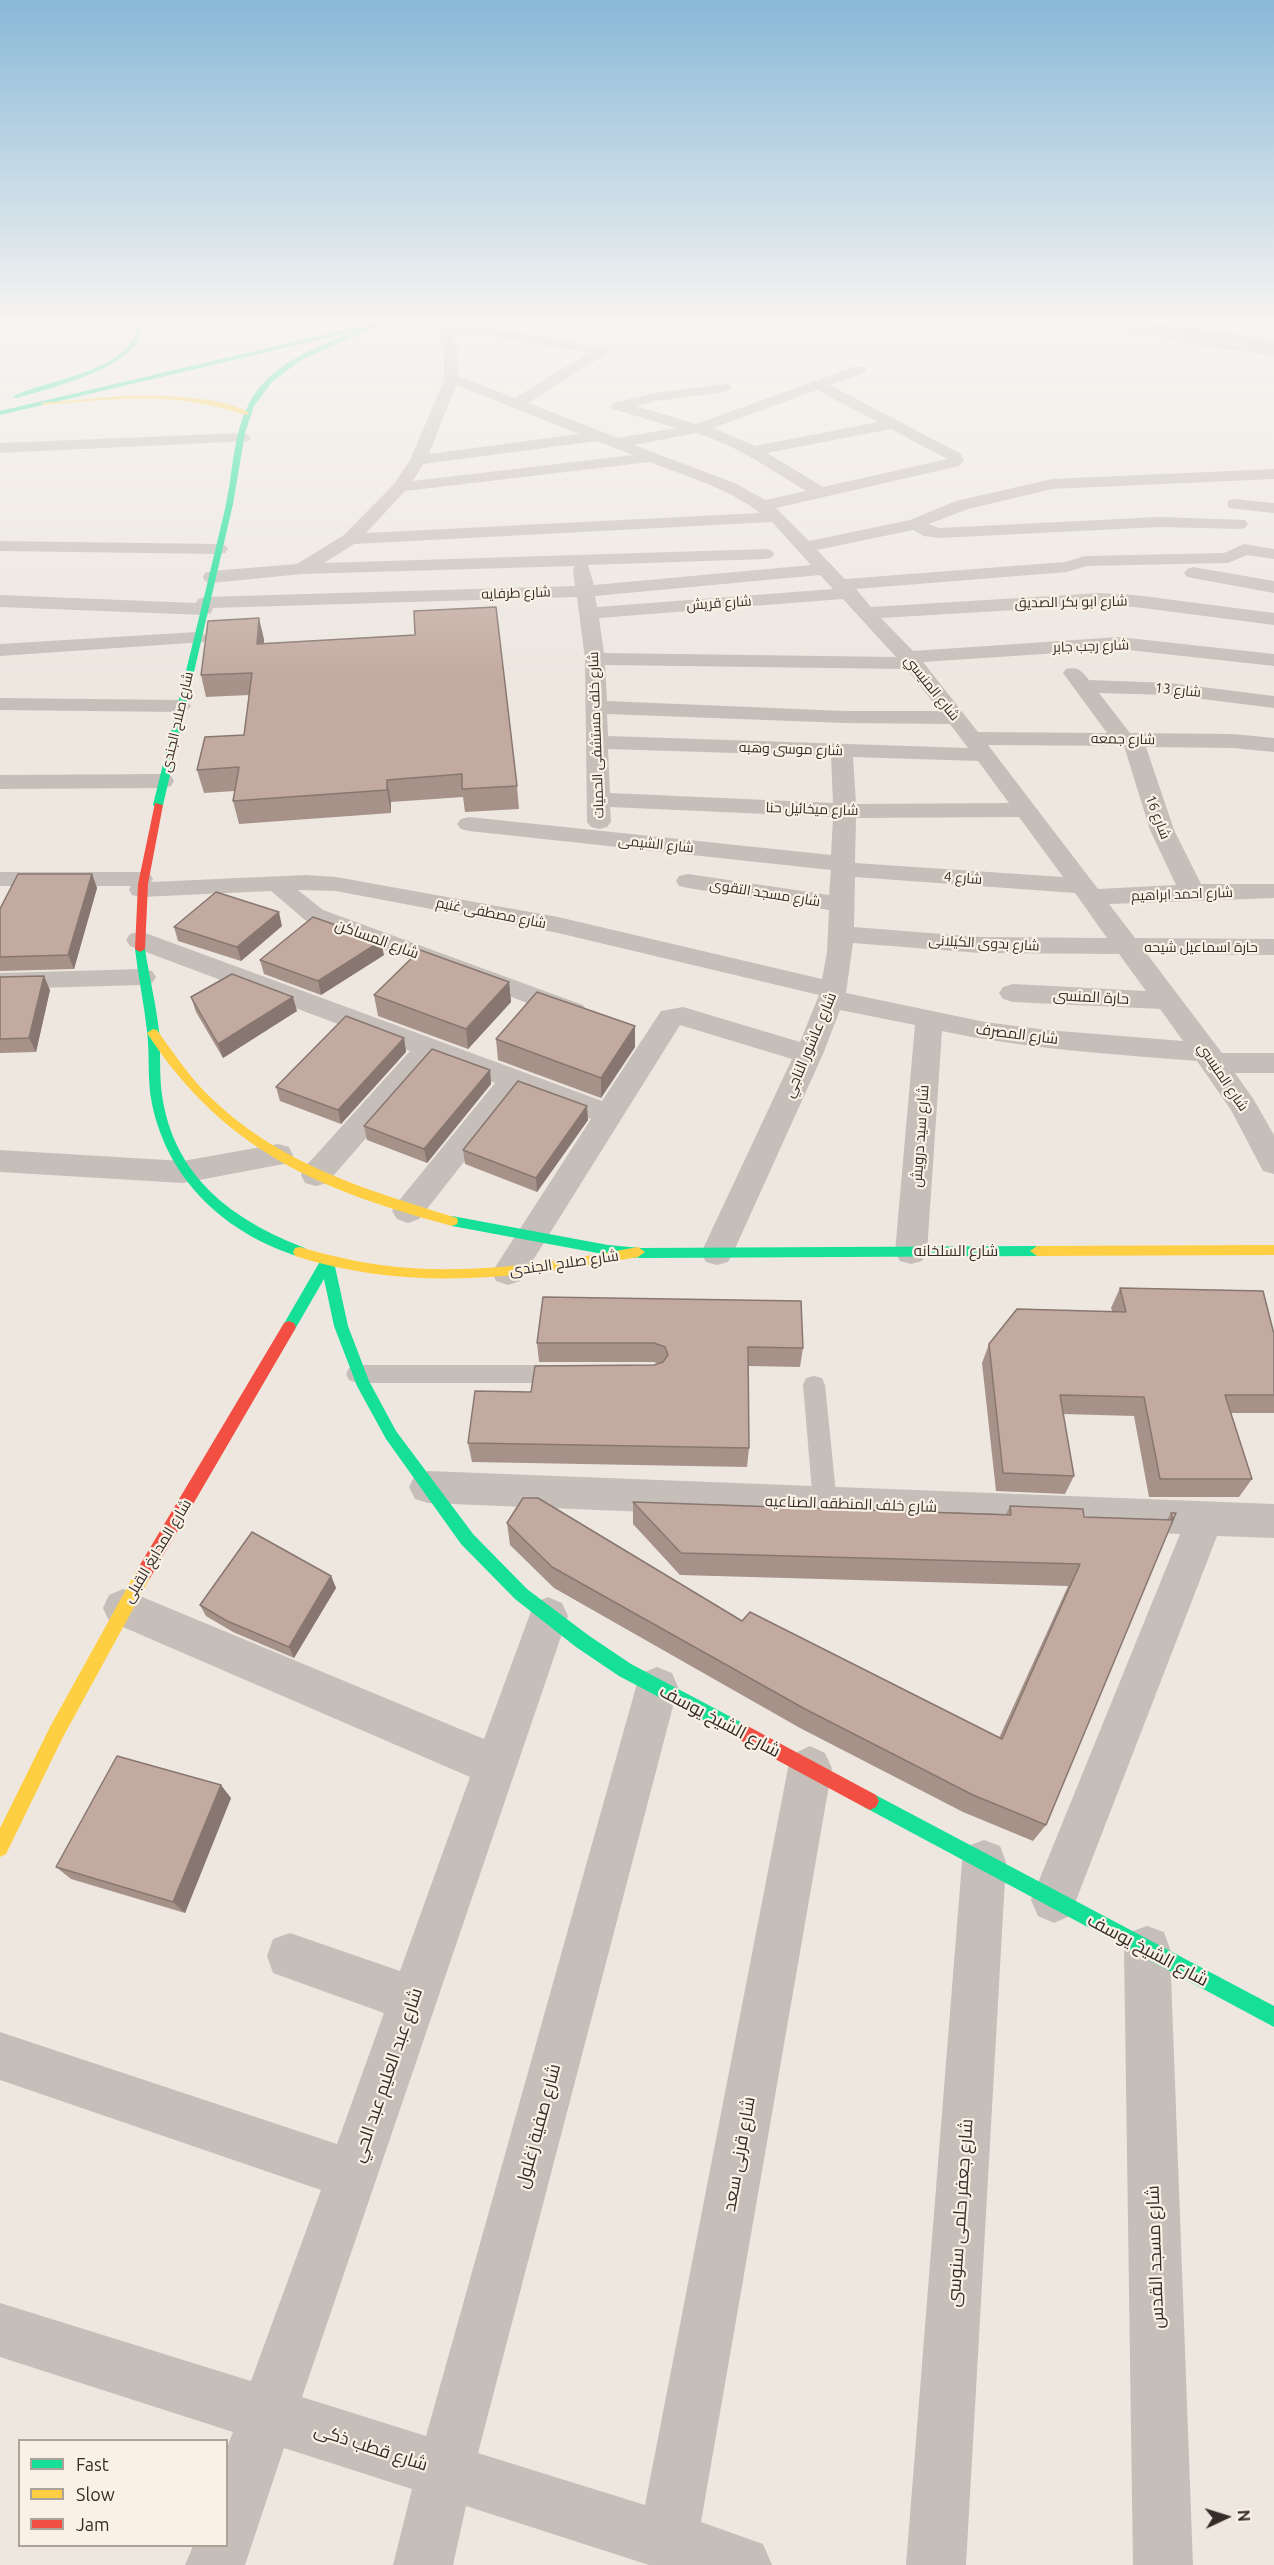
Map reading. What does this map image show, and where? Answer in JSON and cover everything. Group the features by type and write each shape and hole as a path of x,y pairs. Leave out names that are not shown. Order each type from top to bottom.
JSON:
{"main road":[{"name":"شارع صلاح الجندى","path":"242,443 141,884 140,940 143,977 153,1033 155,1083 163,1128 183,1172 212,1204 251,1232 292,1252 327,1262 416,1272 508,1272 574,1264 638,1252"},
{"name":"شارع صلاح الجندى","path":"153,1033 181,1072 208,1102 240,1129 278,1155 360,1195 408,1211 468,1226 638,1252"},
{"name":"شارع السلخانه","path":"638,1252 1274,1250"},
{"name":"شارع الشيخ يوسف","path":"327,1262 338,1317 357,1374 399,1450 467,1539 506,1580 548,1616 586,1645 657,1687 1274,2017"},
{"name":"شارع المدابغ القبلى","path":"0,1848 57,1731 123,1608 327,1262"}],"street":[{"path":"0,448 129,443"},
{"path":"302,569 350,539 400,487 418,460 425,443"},
{"path":"418,460 582,443"},
{"name":"شارع المنيسي","path":"615,443 731,488 770,511 809,549 910,660 979,746 1210,1057 1244,1107 1274,1163"},
{"path":"735,443 753,451 820,493"},
{"path":"753,451 794,443"},
{"path":"350,539 770,511 820,493 953,463 957,460 929,443"},
{"path":"400,487 652,457"},
{"path":"924,469 943,479"},
{"path":"212,577 302,569 581,561 809,549 915,524 980,500 1052,484 1274,474"},
{"path":"1229,476 1234,504 1243,524 1244,549"},
{"path":"962,490 980,500"},
{"path":"1234,504 1274,508"},
{"path":"915,524 930,532 939,533 1159,522 1243,524"},
{"path":"0,546 219,549"},
{"path":"839,582 1067,567 1085,561 1228,558 1244,549 1274,554"},
{"name":"شارع خلف مستشفى الحميات","path":"581,561 595,659 599,838"},
{"path":"1115,576 1200,574 1274,586"},
{"name":"شارع طرفايه","path":"0,602 37,605 205,606 839,582"},
{"name":"شارع قريش","path":"588,613 839,582"},
{"path":"1065,600 1098,643"},
{"name":"شارع ابو بكر الصديق","path":"867,613 1065,600 1135,600 1274,619"},
{"path":"0,650 197,638"},
{"name":"شارع رجب جابر","path":"595,659 910,660 1098,643 1144,645 1274,660"},
{"name":"شارع 16","path":"1056,646 1082,686 1128,739 1162,830 1192,892"},
{"name":"شارع 13","path":"1082,686 1170,689 1274,702"},
{"path":"0,704 180,706"},
{"path":"596,707 845,717 956,718"},
{"name":"شارع جمعه","path":"979,746 1128,739 1272,750"},
{"name":"شارع موسى وهبه","path":"597,742 842,750 979,746"},
{"name":"شارع عاشور الناجي","path":"717,1253 833,994 838,971 842,904 845,811 842,750"},
{"path":"0,782 163,781"},
{"name":"شارع ميخائيل حنا","path":"598,799 845,811 1026,810"},
{"name":"شارع الشيمى","path":"469,824 843,867"},
{"name":"شارع 4","path":"843,867 1087,892"},
{"name":"شارع مصطفى غنيم","path":"0,879 141,884 336,884 546,923 833,994"},
{"name":"شارع مسجد التقوى","path":"688,881 842,904"},
{"name":"شارع المساكن","path":"278,884 306,922 526,1005 599,1021"},
{"name":"شارع احمد ابراهيم","path":"1087,892 1274,891"},
{"name":"شارع بدوى الكيلانى","path":"840,934 980,945 1129,948"},
{"path":"140,940 241,978 363,1012 429,1047 482,1056 514,1079 608,1114"},
{"name":"حارة اسماعيل شيحه","path":"1129,948 1274,947"},
{"path":"241,978 266,957"},
{"path":"0,981 143,977"},
{"name":"حارة المنسى","path":"1014,993 1168,1001"},
{"name":"شارع المصرف","path":"833,994 929,1020 985,1031 1274,1063"},
{"path":"508,1272 608,1114 643,1037 668,1019 679,1015 808,1054"},
{"name":"شارع سيد درويش","path":"911,1252 929,1020"},
{"path":"316,1175 429,1047"},
{"path":"408,1211 514,1079"},
{"path":"0,1161 183,1172 278,1155"},
{"name":"شارع خلف المنطقه الصناعيه","path":"428,1487 1274,1521"},
{"path":"1054,1900 1205,1518"},
{"path":"123,1608 496,1766"},
{"name":"شارع عبد العليم عبد الحي","path":"228,2527 548,1616"},
{"name":"شارع صفية زغلول","path":"423,2565 445,2470 657,1687"},
{"name":"شارع قرنى سعد","path":"697,2555 810,1768"},
{"name":"شارع جعفر حلمى سنوسى","path":"936,2565 984,1862"},
{"name":"شارع مسجد القدس","path":"1147,1949 1163,2565"},
{"path":"290,1956 414,2000"},
{"path":"0,2056 352,2175"},
{"name":"شارع قطب ذكى","path":"0,2330 445,2470 697,2555"},
{"path":"215,2565 222,2547"}],"lane":[{"path":"357,1374 583,1373"},
{"path":"814,1384 825,1503"}],"building":[{"path":"496,607 517,786 462,789 462,774 387,780 387,790 233,801 239,767 197,770 205,737 244,735 252,673 201,675 208,621 259,618 257,644 415,635 414,611"},
{"path":"18,874 92,874 68,955 0,957 0,909"},
{"path":"216,892 279,912 237,947 174,927"},
{"path":"313,917 381,941 318,981 260,960"},
{"path":"420,950 509,982 466,1029 374,995"},
{"path":"232,974 293,997 218,1044 191,997"},
{"path":"44,976 29,1038 0,1039 0,977"},
{"path":"537,992 635,1026 601,1078 496,1039"},
{"path":"346,1016 404,1038 338,1110 276,1087"},
{"path":"432,1049 490,1070 424,1149 364,1126"},
{"path":"518,1081 587,1106 536,1178 463,1150"},
{"path":"1120,1288 1263,1291 1274,1334 1274,1395 1225,1395 1252,1479 1160,1479 1144,1397 1060,1395 1074,1476 1003,1473 989,1344 1017,1309 1126,1312"},
{"path":"543,1297 801,1301 803,1348 748,1347 749,1448 468,1443 475,1391 531,1392 535,1366 654,1365 663,1362 668,1355 665,1347 654,1343 537,1343"},
{"path":"523,1498 538,1498 742,1621 750,1612 1002,1739 1080,1564 681,1553 633,1502 1011,1515 1010,1506 1083,1509 1084,1517 1173,1520 1171,1513 1176,1513 1046,1825 973,1795 805,1709 552,1567 507,1523"},
{"path":"252,1532 331,1576 289,1647 227,1621 200,1605"},
{"path":"117,1756 221,1785 173,1902 56,1867"}],"traffic: fast":[{"path":"158,805 230,504 240,443"},
{"path":"140,949 153,1031 158,1104 165,1132 176,1157 191,1179 227,1215 274,1242 300,1252"},
{"path":"452,1221 608,1250 641,1253 1037,1251"},
{"path":"327,1262 341,1326 362,1382 391,1435 467,1539 521,1594 582,1641 625,1670 742,1732"},
{"path":"289,1327 327,1262"},
{"path":"870,1801 1274,2017"}],"traffic: slow":[{"path":"153,1033 201,1095 255,1141 286,1159 350,1189 452,1221"},
{"path":"1037,1251 1274,1250"},
{"path":"300,1252 341,1264 383,1271 425,1274 511,1271 638,1252"},
{"path":"0,1848 57,1731 144,1573"}],"traffic: jam":[{"path":"140,949 143,884 158,805"},
{"path":"144,1573 289,1327"},
{"path":"742,1732 870,1801"}]}
